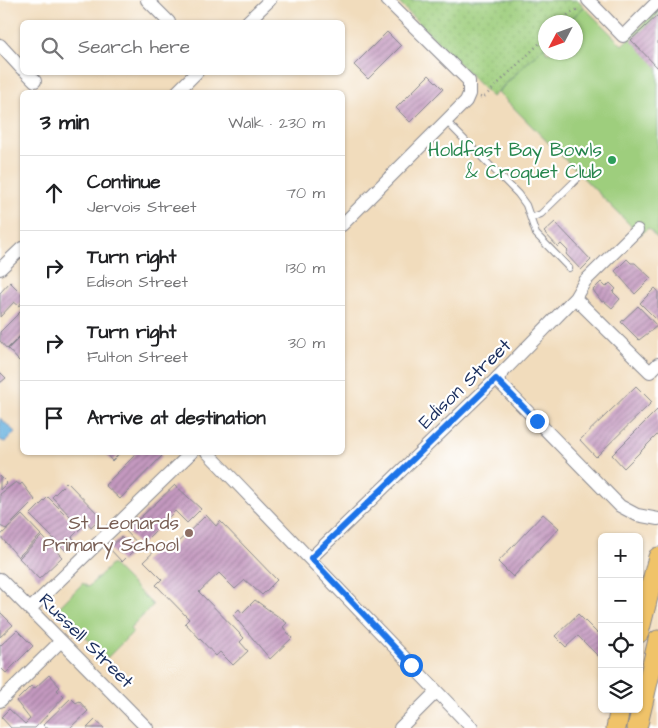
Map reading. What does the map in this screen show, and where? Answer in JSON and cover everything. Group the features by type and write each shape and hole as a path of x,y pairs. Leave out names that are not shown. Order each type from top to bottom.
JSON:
{"main road":[{"path":"642,623 658,557"},
{"path":"637,728 658,640"},
{"path":"616,728 619,713"}],"street":[{"path":"147,0 167,20"},
{"path":"249,20 270,0"},
{"path":"345,222 446,122 466,101 470,91 469,81 387,0"},
{"path":"590,1 623,36 658,1"},
{"path":"0,45 20,67"},
{"path":"179,90 194,75"},
{"name":"Edison Street","path":"311,558 496,379 575,298 585,281 637,230"},
{"path":"0,270 20,255"},
{"path":"575,298 650,372 658,364"},
{"path":"496,379 620,506 637,515 658,519"},
{"path":"30,609 189,455"},
{"path":"211,455 472,728"},
{"name":"Russell Street","path":"2,585 30,609 147,728"},
{"path":"0,701 61,641"},
{"path":"400,728 436,692"}],"lane":[{"path":"446,122 518,194 526,205 536,234 569,268"},
{"path":"531,218 541,214 577,179"}],"path":[{"path":"568,15 590,1"},
{"path":"470,91 483,98 538,45"}],"green space":[{"path":"396,0 578,0 584,7 575,15 538,15 538,52 492,97"},
{"name":"Holdfast Bay Bowls & Croquet Club","path":"584,7 622,45 658,9 658,239 648,228 640,235 498,92 538,52 538,60 583,60 583,15 575,15"},
{"path":"112,564 153,605 130,629 133,632 107,658 57,609 83,583 88,587"}],"water":[{"path":"0,418 15,432 5,442 0,440"}],"building":[{"path":"658,15 658,68 631,40"},
{"path":"387,32 401,46 368,79 354,65"},
{"path":"429,75 443,89 410,122 396,108"},
{"path":"555,222 591,260 581,270 566,254 568,251 561,244 558,247 544,232"},
{"path":"627,259 631,263 635,263 651,278 635,294 615,271"},
{"path":"10,282 20,292 19,306 14,302 0,317 0,293"},
{"path":"601,282 606,287 610,283 616,289 613,292 620,299 612,308 604,301 602,302 593,290"},
{"path":"655,288 658,291 658,321 640,303"},
{"path":"638,306 657,326 639,340 621,322"},
{"path":"20,312 20,336 7,349 0,341 0,332"},
{"path":"20,337 19,361 8,349"},
{"path":"0,372 6,378 0,383"},
{"path":"636,386 652,402 596,457 580,440"},
{"path":"658,409 658,434 624,468 612,455"},
{"path":"107,455 118,455 112,461"},
{"path":"135,455 162,456 120,499 105,485"},
{"path":"0,476 7,483 0,490"},
{"path":"16,482 20,485 22,483 35,500 6,529 0,526 0,494"},
{"path":"67,482 101,517 91,527 87,522 72,537 76,541 66,551 30,515 48,497 70,519 71,517 52,497"},
{"path":"175,485 201,509 187,523 175,511 140,546 126,531"},
{"path":"543,514 559,528 513,577 498,562"},
{"path":"22,515 41,535 18,557 0,536"},
{"path":"206,515 216,526 220,521 277,580 262,595 245,580 235,589 219,573 199,592 244,638 240,642 248,651 233,665 220,652 216,656 185,623 189,619 156,585 162,579 144,561 162,544 169,551"},
{"path":"42,536 62,557 39,579 19,558"},
{"path":"121,537 133,551 122,562 109,548"},
{"path":"255,600 287,623 283,627 292,638 270,659 233,615 239,609 242,613"},
{"path":"0,612 13,625 0,637"},
{"path":"578,614 598,634 598,656 578,636 566,647 555,636"},
{"path":"17,630 33,646 6,673 0,667 0,644"},
{"path":"49,675 60,687 57,690 64,697 35,728 11,728 1,717 9,709 25,724 30,719 16,701 31,686 34,689"},
{"path":"71,698 76,703 79,701 88,711 70,728 46,728 43,725"},
{"path":"95,720 104,728 87,728"}],"place":[{"name":"Holdfast Bay Bowls & Croquet Club","path":"612,160"},
{"name":"St Leonards Primary School","path":"189,533"}],"route":[{"path":"411,665 311,558 496,379 537,421"}]}
